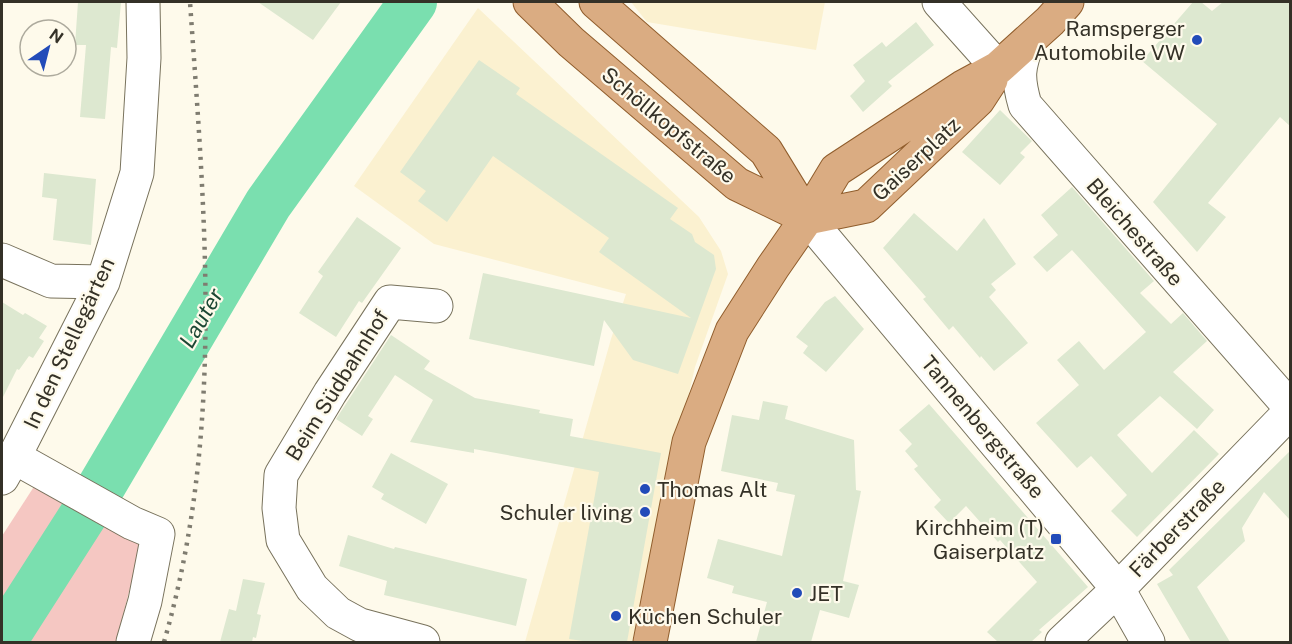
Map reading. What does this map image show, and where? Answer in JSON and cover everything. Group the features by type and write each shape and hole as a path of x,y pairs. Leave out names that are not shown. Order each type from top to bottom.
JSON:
{"main road":[{"name":"Schöllkopfstraße","path":"530,2 571,42 737,184 807,218"},
{"name":"Schöllkopfstraße","path":"596,2 766,151 807,218"},
{"path":"998,68 1028,42 1067,2"},
{"name":"Gaiserplatz","path":"807,218 866,206 978,100 998,68"},
{"name":"Gaiserplatz","path":"807,218 836,170 963,87 998,68"},
{"path":"650,642 689,442 732,331 807,218"},
{"path":"664,642 704,445 711,386"}],"street":[{"name":"In den Stellegärten","path":"6,467 103,282 137,173 144,58 143,2"},
{"path":"939,2 998,68"},
{"name":"Bleichestraße","path":"1028,42 1019,67 1020,88 1025,105 1290,409"},
{"name":"Tannenbergstraße","path":"807,218 1118,589 1148,642"},
{"path":"2,260 51,281 103,282"},
{"name":"Beim Südbahnhof","path":"423,642 356,634 312,588 283,540 279,508 281,475 305,433 390,302 436,306"},
{"name":"Färberstraße","path":"1062,642 1118,589 1290,409"},
{"path":"6,467 51,477 132,523 158,534 145,601 133,642"}],"shaded area":[{"path":"631,2 825,2 816,50 647,22"},
{"path":"478,8 699,217 721,251 728,274 695,367 632,642 525,642 611,339 626,294 434,244 354,186"},
{"path":"37,482 142,542 116,642 2,642 2,536"}],"building":[{"path":"78,2 121,2 117,48 111,47 105,119 80,117 86,45 78,45"},
{"path":"258,2 341,2 313,40"},
{"path":"1193,2 1201,2 1212,11 1223,2 1290,2 1290,126 1280,117 1208,203 1226,217 1197,252 1153,202 1217,124 1142,61"},
{"path":"916,22 934,45 888,82 892,86 863,112 850,96 865,81 853,65 882,42 886,47"},
{"path":"479,60 520,88 516,94 678,208 670,219 692,234 695,242 714,255 716,269 678,374 633,360 604,320 594,366 469,339 483,273 691,318 599,252 609,238 493,156 447,222 418,201 426,191 400,172"},
{"path":"1000,110 1032,141 1020,153 1025,157 1000,185 962,152"},
{"path":"44,173 96,179 91,245 53,240 57,199 42,197"},
{"path":"1072,187 1154,281 1140,293 1171,324 1183,313 1207,341 1173,372 1214,410 1197,429 1160,396 1117,435 1152,473 1194,430 1219,454 1137,537 1111,511 1127,495 1091,456 1077,468 1036,423 1079,385 1057,360 1079,341 1104,370 1146,332 1072,250 1047,272 1033,257 1058,235 1041,215"},
{"path":"914,213 957,251 984,218 1016,264 991,284 996,290 989,297 1028,343 994,371 953,326 949,330 923,299 926,297 883,248"},
{"path":"357,217 401,248 362,303 359,301 336,337 299,313 323,276 318,272"},
{"path":"835,296 864,329 826,372 803,353 808,346 796,337 825,302"},
{"path":"2,302 47,326 39,338 44,341 33,358 29,356 19,370 17,369 2,399"},
{"path":"391,335 430,361 424,369 475,398 540,410 539,413 573,419 570,436 661,453 627,642 590,642 569,639 599,472 474,449 474,453 410,442 433,400 395,375 368,416 373,419 362,436 336,419"},
{"path":"763,401 788,406 785,419 854,440 856,490 861,491 843,581 859,585 849,618 820,610 811,642 756,642 767,602 732,593 734,586 707,578 718,539 782,556 795,495 776,491 778,483 721,471 732,415 759,420"},
{"path":"929,404 1088,587 1039,630 1042,632 1031,642 998,642 987,632 1037,582 966,506 949,523 934,507 941,500 914,469 918,466 905,451 912,444 899,430"},
{"path":"1290,451 1290,520 1264,492 1242,528 1245,541 1197,587 1230,642 1191,642 1157,584 1173,575 1169,570"},
{"path":"391,453 448,484 426,524 381,499 384,494 372,487"},
{"path":"348,535 394,549 395,547 527,579 516,626 384,595 387,581 339,566"},
{"path":"243,579 265,583 257,614 261,615 256,638 253,637 252,642 220,642 229,609 236,611"}],"waterway":[{"name":"Lauter","path":"2,642 98,492 268,204 413,2"}],"railway":[{"path":"164,642 183,563 196,483 203,404 206,324 204,244 190,2"}],"place":[{"name":"Ramsperger Automobile VW","path":"1197,40"},
{"name":"Thomas Alt","path":"645,489"},
{"name":"Schuler living","path":"645,512"},
{"name":"Kirchheim (T) Gaiserplatz","path":"1056,539"},
{"name":"JET","path":"797,593"},
{"name":"Küchen Schuler","path":"616,616"}]}
